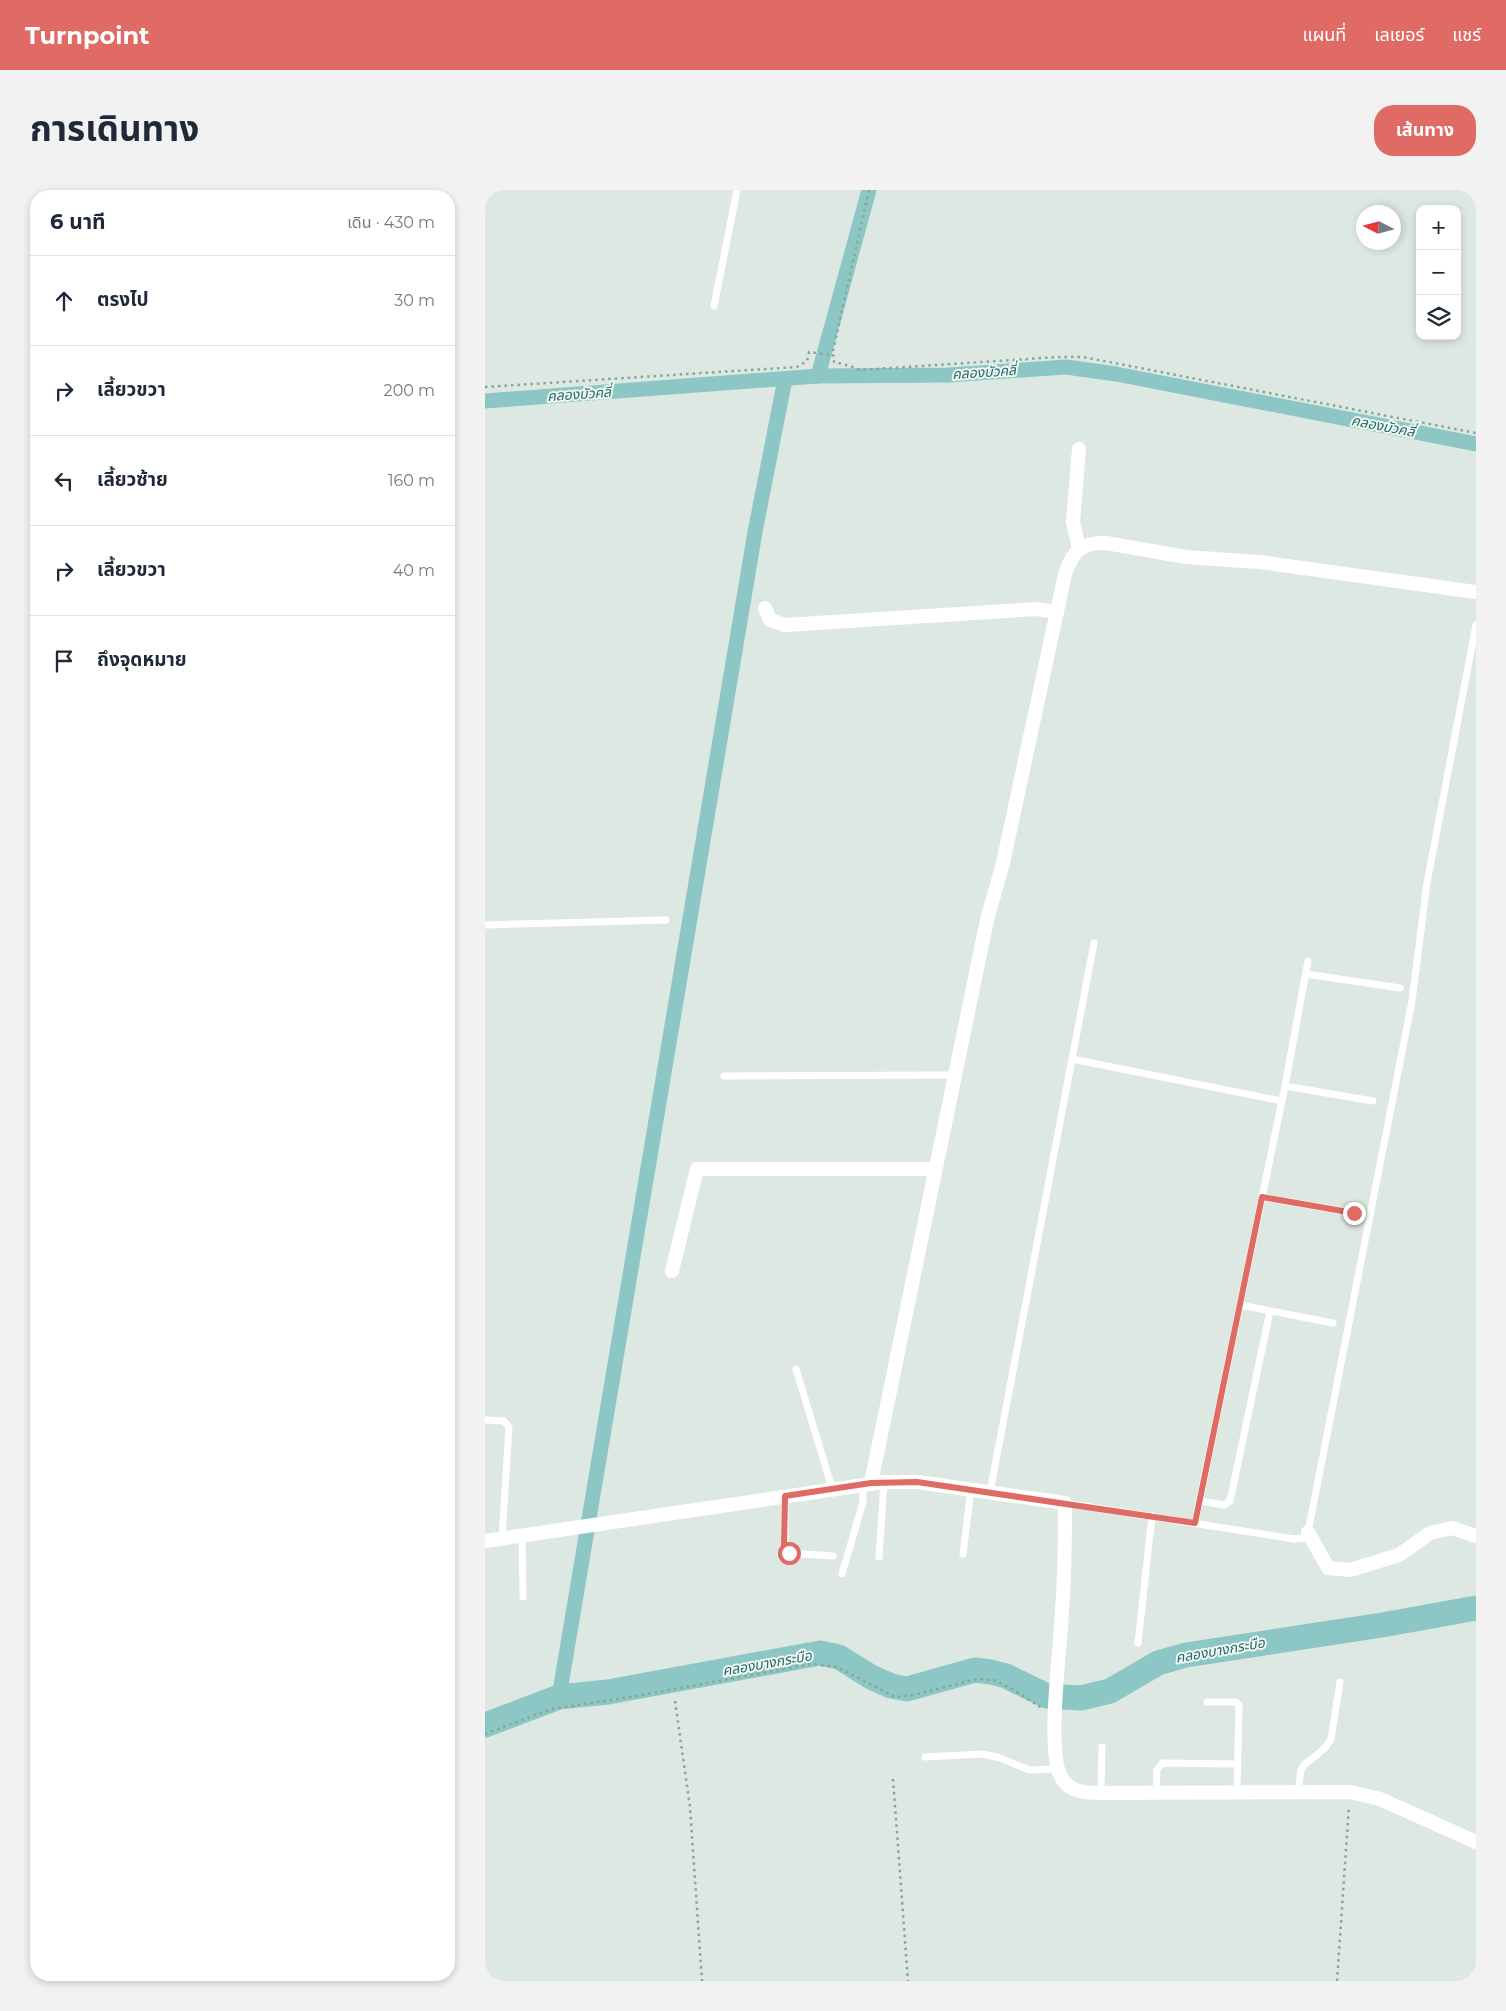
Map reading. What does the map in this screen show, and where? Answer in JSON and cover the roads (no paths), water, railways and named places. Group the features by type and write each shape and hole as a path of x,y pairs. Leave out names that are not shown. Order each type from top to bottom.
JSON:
{"street":[{"path":"1079,450 1073,522 1079,549"},
{"path":"873,1483 954,1075 987,920 1003,863 1069,562 1079,549 1095,543 1106,543 1186,557 1259,562 1476,592"},
{"path":"765,608 770,620 785,625 1036,609 1057,612"},
{"path":"671,1271 697,1169 935,1169"},
{"path":"485,1541 873,1483 917,1482 1065,1503 1063,1610 1056,1697 1055,1752 1061,1778 1069,1787 1085,1793 1350,1792 1380,1799 1476,1842"},
{"path":"1308,1532 1328,1568 1350,1570 1399,1555 1430,1533 1452,1528 1476,1536"}],"lane":[{"path":"714,306 737,190"},
{"path":"1065,1503 1300,1539 1304,1538 1308,1532 1412,1001 1427,882 1476,625"},
{"path":"485,924 666,920"},
{"path":"990,1492 1094,943"},
{"path":"1195,1523 1282,1101 1308,961"},
{"path":"1306,974 1400,988"},
{"path":"1072,1059 1282,1101"},
{"path":"724,1076 954,1075"},
{"path":"1285,1086 1373,1102"},
{"path":"1262,1197 1354,1213"},
{"path":"1240,1304 1333,1323"},
{"path":"1200,1501 1224,1505 1230,1500 1270,1311"},
{"path":"796,1369 832,1488"},
{"path":"485,1420 504,1421 509,1427 502,1538"},
{"path":"873,1483 879,1557"},
{"path":"842,1574 863,1502 873,1483"},
{"path":"963,1554 971,1489"},
{"path":"785,1496 785,1551 789,1553 833,1556"},
{"path":"1138,1643 1152,1516"},
{"path":"522,1535 523,1597"},
{"path":"1298,1792 1301,1770 1304,1765 1325,1748 1331,1738 1340,1682"},
{"path":"1207,1702 1236,1702 1239,1704 1237,1793"},
{"path":"1101,1793 1102,1747"},
{"path":"925,1756 983,1754 1000,1758 1029,1770 1058,1769"},
{"path":"1156,1794 1157,1770 1162,1763 1238,1764"}],"waterway":[{"path":"818,376 869,190"},
{"name":"คลองบัวคลี่","path":"485,401 818,376 949,375 1066,367 1116,374 1476,444"},
{"path":"559,1697 755,532 785,379"},
{"name":"คลองบางกระบือ","path":"485,1725 559,1697 608,1692 820,1653 839,1657 871,1677 891,1686 907,1689 975,1670 1006,1676 1047,1696 1081,1698 1110,1691 1158,1663 1186,1655 1382,1625 1476,1608"}]}
